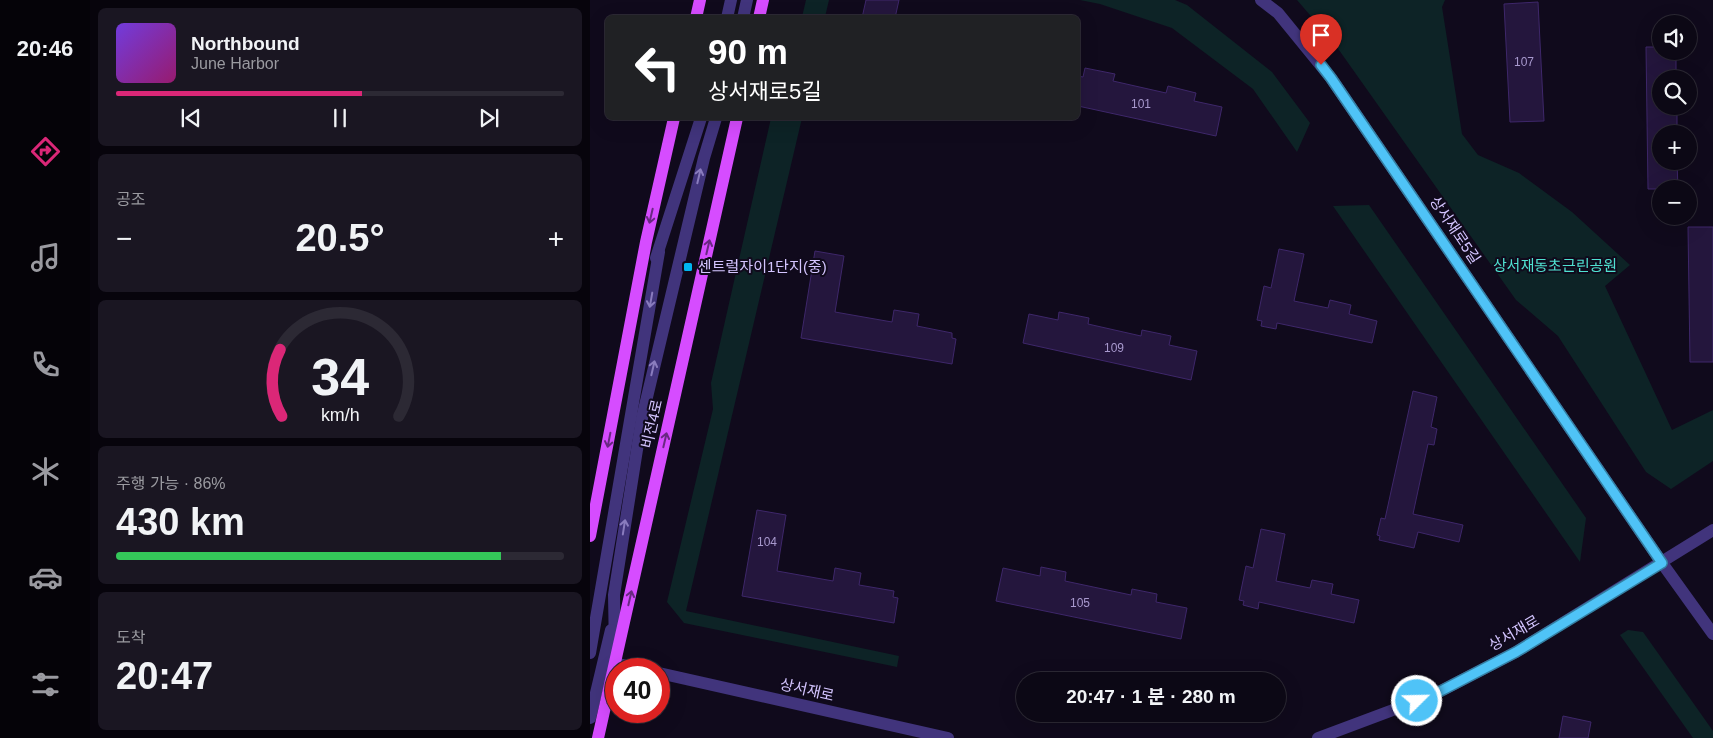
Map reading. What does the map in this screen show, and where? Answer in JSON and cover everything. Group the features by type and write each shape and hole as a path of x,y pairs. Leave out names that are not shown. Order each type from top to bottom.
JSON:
{"main road":[{"path":"697,15 700,0"},
{"path":"760,15 763,0"},
{"path":"590,536 646,242 674,120"},
{"name":"비전4로","path":"598,738 599,658 736,120"}],"street":[{"path":"728,15 731,0"},
{"path":"744,15 747,0"},
{"path":"756,15 763,0"},
{"name":"상서재로5길","path":"1261,0 1278,13 1331,78 1662,563 1713,634"},
{"path":"634,306 659,252 700,120"},
{"path":"599,658 614,616 614,595 642,418 704,158 715,120"},
{"path":"590,718 659,252"},
{"name":"상서재로","path":"1318,738 1433,695 1516,652 1713,530"},
{"name":"상서재로","path":"670,676 948,738"}],"green space":[{"path":"806,0 829,0 825,15 802,15"},
{"path":"1080,0 1175,0 1187,5 1272,72 1310,123 1297,152 1253,89 1172,28 1100,4"},
{"name":"상서재동초근린공원","path":"1297,0 1445,0 1442,7 1462,134 1478,155 1519,173 1572,212 1630,265 1605,286 1672,430 1713,410 1713,461 1671,489 1646,472 1558,336 1516,300 1334,43"},
{"path":"771,120 802,120 686,611 899,656 897,667 684,623 667,602 713,409 711,383"},
{"path":"1369,205 1586,518 1580,562 1333,206"},
{"path":"1628,630 1643,632 1713,731 1713,738 1693,738 1620,635"}],"building":[{"path":"866,0 899,0 896,15 863,15"},
{"path":"1538,2 1544,121 1510,122 1504,4"},
{"path":"1646,47 1652,47 1652,60 1676,60 1676,70 1652,70 1652,115 1677,115 1677,125 1652,125 1652,170 1677,170 1678,180 1652,180 1652,189 1648,189"},
{"path":"1085,68 1115,74 1113,81 1166,93 1168,86 1196,93 1194,101 1222,107 1216,136 1080,106 1080,76 1083,77"},
{"path":"1688,227 1713,227 1713,362 1690,362"},
{"path":"1279,249 1304,254 1294,301 1328,308 1330,300 1351,305 1349,314 1377,321 1372,343 1277,323 1276,329 1261,326 1262,321 1257,320 1264,286 1271,288"},
{"path":"815,251 844,256 835,312 892,322 894,310 919,314 917,326 952,333 952,338 956,339 952,364 801,338"},
{"path":"1059,312 1089,318 1088,324 1141,336 1142,330 1171,336 1169,345 1197,351 1191,380 1023,343 1029,314 1058,320"},
{"path":"1413,391 1437,397 1431,427 1437,429 1434,445 1428,444 1413,514 1463,525 1459,542 1418,532 1414,548 1379,540 1380,536 1377,535 1381,518 1385,519"},
{"path":"757,510 786,515 777,571 833,581 835,568 861,573 859,585 894,591 893,597 898,598 894,623 742,596"},
{"path":"1261,529 1285,534 1276,581 1310,588 1312,580 1333,584 1331,594 1359,600 1354,623 1259,602 1258,609 1243,605 1244,601 1239,600 1246,566 1253,568"},
{"path":"1041,567 1066,572 1065,581 1131,595 1132,589 1157,594 1156,602 1187,608 1181,639 996,601 1003,568 1040,576"},
{"path":"1563,716 1591,722 1588,738 1559,738"}],"place":[{"name":"센트럴자이1단지(중)","path":"688,267"}],"route":[{"path":"1321,65 1662,563 1516,652 1433,695 1417,701"}]}
